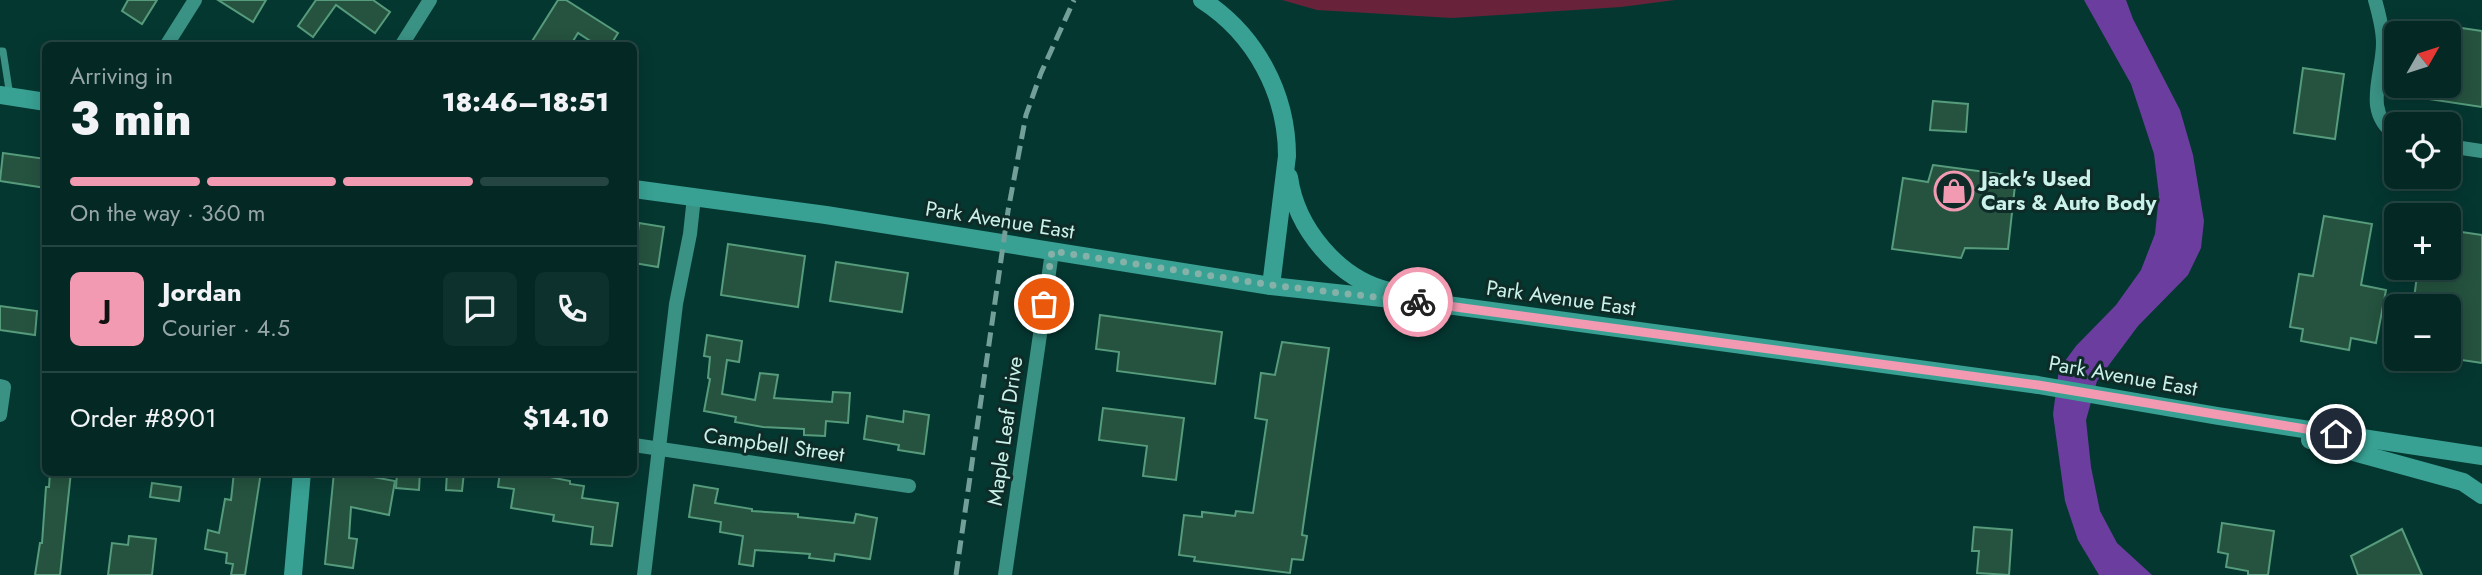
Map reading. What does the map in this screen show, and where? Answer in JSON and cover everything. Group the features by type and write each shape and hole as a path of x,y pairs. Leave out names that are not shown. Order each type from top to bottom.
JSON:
{"main road":[{"path":"1202,0 1212,6 1250,44 1264,64 1279,101 1286,135 1292,195 1304,223 1350,275 1371,286 1447,305"},
{"path":"5,96 42,101"},
{"path":"1271,285 1287,156"},
{"name":"Park Avenue East","path":"637,189 1271,285 1447,305 2038,385 2218,416 2482,456"},
{"path":"2218,416 2463,482 2482,495"},
{"path":"293,575 302,476"}],"street":[{"path":"169,42 195,0"},
{"path":"404,42 430,0"},
{"path":"2375,0 2383,36 2376,112 2384,123"},
{"path":"2461,148 2482,151"},
{"path":"644,575 676,304 690,234 694,197"},
{"name":"Maple Leaf Drive","path":"1005,575 1052,251"},
{"path":"0,386 4,387 0,415"},
{"name":"Campbell Street","path":"637,445 909,486"}],"lane":[{"path":"0,51 3,51 6,69 5,96"}],"shaded area":[{"path":"1282,0 1675,0 1621,7 1452,18 1317,10"},
{"path":"2084,0 2126,0 2180,110 2193,155 2204,221 2201,248 2188,275 2138,326 2097,381 2086,420 2091,467 2100,511 2117,543 2152,575 2099,575 2078,540 2065,501 2053,414 2059,369 2076,346 2116,305 2141,270 2155,234 2159,195 2154,154 2131,84"}],"building":[{"path":"128,0 157,0 142,24 122,11"},
{"path":"218,0 266,0 253,22"},
{"path":"316,0 373,0 390,12 375,33 336,5 313,37 298,26"},
{"path":"558,0 566,0 618,33 612,42 592,42 578,33 572,42 532,42"},
{"path":"2461,28 2482,31 2482,107 2422,98 2461,98"},
{"path":"2303,68 2344,74 2335,139 2294,133"},
{"path":"1933,101 1968,104 1966,132 1930,130"},
{"path":"3,153 42,158 42,187 0,181"},
{"path":"1933,165 2016,176 2008,249 1965,248 1961,258 1892,249 1903,178 1928,182"},
{"path":"2324,216 2372,224 2361,285 2386,290 2376,343 2351,338 2349,350 2301,341 2303,329 2290,327 2299,274 2313,276"},
{"path":"639,223 664,227 658,267 637,264"},
{"path":"2461,232 2482,235 2482,363 2461,360 2461,294 2415,294 2416,280 2461,280"},
{"path":"728,244 805,256 798,307 721,295"},
{"path":"836,262 908,273 902,312 830,301"},
{"path":"0,306 37,311 35,335 0,330"},
{"path":"1100,315 1222,332 1215,384 1117,371 1119,352 1096,349"},
{"path":"707,335 742,341 739,362 727,360 722,394 755,400 760,373 778,375 774,398 832,402 833,392 850,393 848,423 826,421 825,436 804,435 804,429 763,427 735,422 736,417 704,411 710,379 710,357 704,356"},
{"path":"1282,342 1329,348 1302,535 1307,536 1303,560 1292,559 1290,573 1194,561 1195,557 1179,555 1184,515 1202,517 1202,512 1235,516 1236,511 1253,513 1267,420 1255,418 1261,373 1275,375"},
{"path":"1103,408 1184,418 1176,480 1143,476 1147,446 1099,440"},
{"path":"904,411 929,415 924,454 898,450 899,445 864,439 867,416 903,422"},
{"path":"50,476 71,476 60,575 35,575 42,543 46,487 49,487"},
{"path":"234,476 260,476 245,575 231,575 233,564 226,563 227,553 205,549 208,530 219,533 225,499 231,500"},
{"path":"334,476 368,476 395,481 389,515 351,507 349,538 357,539 353,568 325,564"},
{"path":"397,476 420,476 419,490 396,488"},
{"path":"447,476 464,476 462,491 446,490"},
{"path":"499,476 545,476 584,486 582,498 618,503 612,546 591,544 593,527 553,521 554,515 511,508 514,489 498,487"},
{"path":"152,483 181,487 179,501 150,497"},
{"path":"694,485 718,489 715,503 752,511 798,514 798,517 854,523 856,514 877,518 870,559 835,554 834,561 809,558 810,554 755,550 753,566 739,564 743,536 720,532 721,522 689,517"},
{"path":"2222,523 2274,531 2268,575 2248,575 2248,571 2226,567 2228,554 2218,552"},
{"path":"1974,527 2012,530 2009,575 1977,573 1979,551 1972,551"},
{"path":"2402,529 2422,575 2358,575 2351,556"},
{"path":"129,536 156,539 152,575 108,575 112,543 128,545"}],"railway":[{"path":"956,575 1008,211 1026,115 1041,73 1074,0"}],"way so far":[{"path":"1044,304 1052,251 1271,285 1418,302"}],"place":[{"name":"Jack's Used Cars & Auto Body","path":"1954,191"}],"route":[{"path":"1418,302 2038,385 2336,434"}]}
